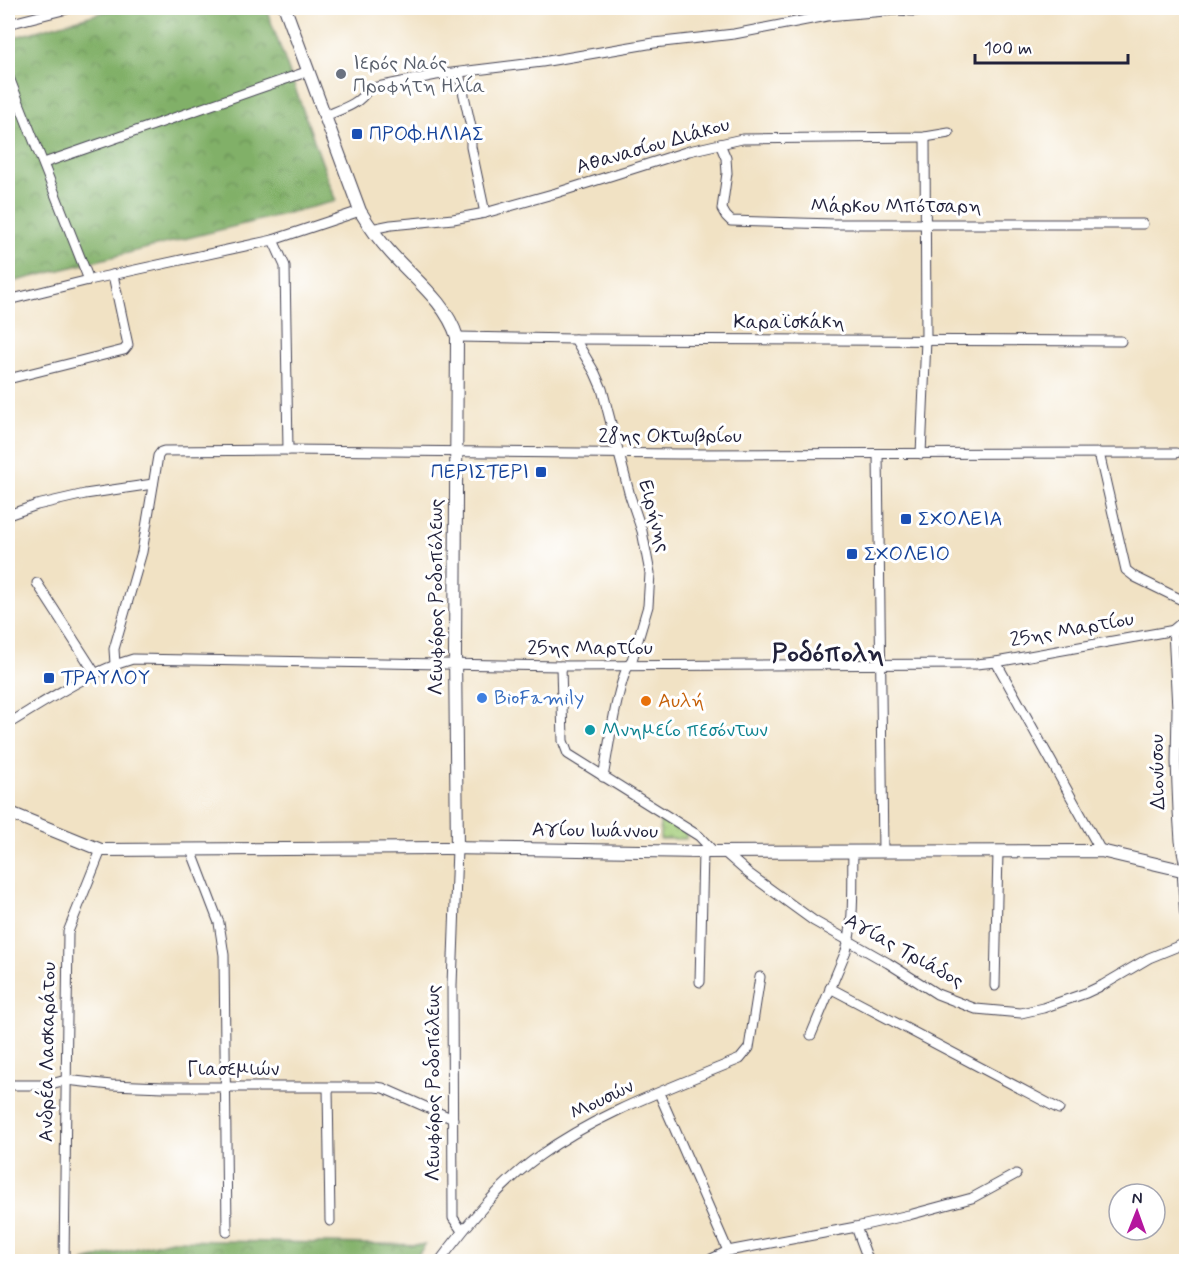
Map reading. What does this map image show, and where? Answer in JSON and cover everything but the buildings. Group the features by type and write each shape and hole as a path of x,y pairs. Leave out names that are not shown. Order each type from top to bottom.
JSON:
{"street":[{"path":"8,24 71,8"},
{"name":"Λεωφόρος Ροδοπόλεως","path":"285,8 360,211 371,229 391,253 444,310 457,337 455,665 457,849 452,985 453,1218 462,1231"},
{"path":"325,116 357,102 368,88 411,79 654,43 734,34 827,16 897,9 913,11 956,8"},
{"path":"44,163 309,71"},
{"path":"459,73 471,127 471,147 485,213"},
{"path":"8,75 89,280"},
{"name":"Αθανασίου Διάκου","path":"371,229 485,213 690,151 742,139 925,137 949,133"},
{"path":"921,454 926,340 925,137"},
{"name":"Μάρκου Μπότσαρη","path":"720,144 726,158 727,173 722,209 731,221 834,225 1143,224"},
{"path":"8,300 273,240 360,211"},
{"path":"273,240 285,266 288,450"},
{"path":"8,379 124,350 128,345 113,275"},
{"name":"Καραϊσκάκη","path":"457,337 1121,341"},
{"name":"Ειρήνης","path":"575,339 602,389 618,454 642,531 650,573 648,606 632,660 627,666 603,777"},
{"name":"28ης Οκτωβρίου","path":"153,484 158,456 164,451 456,451 618,454 1176,453"},
{"path":"1099,453 1126,570 1135,577 1186,602"},
{"path":"878,454 883,852"},
{"path":"8,515 37,505 85,494 153,484 141,552 114,649 115,664"},
{"path":"37,583 95,673"},
{"path":"1173,630 1186,619"},
{"name":"25ης Μαρτίου","path":"8,724 95,673 134,659 561,666 976,664 1186,628"},
{"name":"Διονύσου","path":"1173,630 1177,709 1178,811 1180,841 1186,871 1184,877 1186,913"},
{"path":"996,662 1101,851"},
{"path":"561,666 563,741 568,754 699,836 713,852 700,982"},
{"name":"Αγίου Ιωάννου","path":"8,812 101,849 1101,851 1186,871"},
{"name":"Ανδρέα Λασκαράτου","path":"64,1262 68,932 101,849"},
{"path":"191,850 219,923 224,955 227,1232"},
{"name":"Αγίας Τριάδος","path":"713,852 747,873 814,921 937,994 976,1009 1022,1013 1043,1008 1104,985 1149,958 1186,943"},
{"path":"811,1035 849,941 853,852"},
{"path":"995,986 998,852"},
{"name":"Μουσών","path":"439,1262 462,1231 503,1185 538,1156 582,1128 740,1059 749,1048 760,977"},
{"path":"830,988 1059,1109"},
{"name":"Γιασεμιών","path":"8,1085 47,1084 66,1080 111,1086 383,1088 453,1119"},
{"path":"328,1088 330,1221"},
{"path":"659,1093 728,1251"},
{"path":"705,1262 728,1251 855,1227 972,1198 1016,1174"},
{"path":"855,1227 869,1262"}],"green space":[{"path":"118,8 266,8 336,201 8,283 8,39"},
{"path":"660,816 686,833 686,839 660,839"},
{"path":"172,1240 425,1245 413,1262 83,1261"}],"place":[{"name":"Ιερός Ναός Προφήτη Ηλία","path":"341,74"},
{"name":"ΠΡΟΦ.ΗΛΙΑΣ","path":"357,134"},
{"name":"ΠΕΡΙΣΤΕΡΙ","path":"541,472"},
{"name":"ΣΧΟΛΕΙΑ","path":"906,519"},
{"name":"ΣΧΟΛΕΙΟ","path":"852,554"},
{"name":"ΤΡΑΥΛΟΥ","path":"49,678"},
{"name":"BioFamily","path":"482,698"},
{"name":"Αυλή","path":"646,701"},
{"name":"Μνημείο πεσόντων","path":"590,730"}],"district":[{"name":"Ροδόπολη","path":"828,654"}]}
